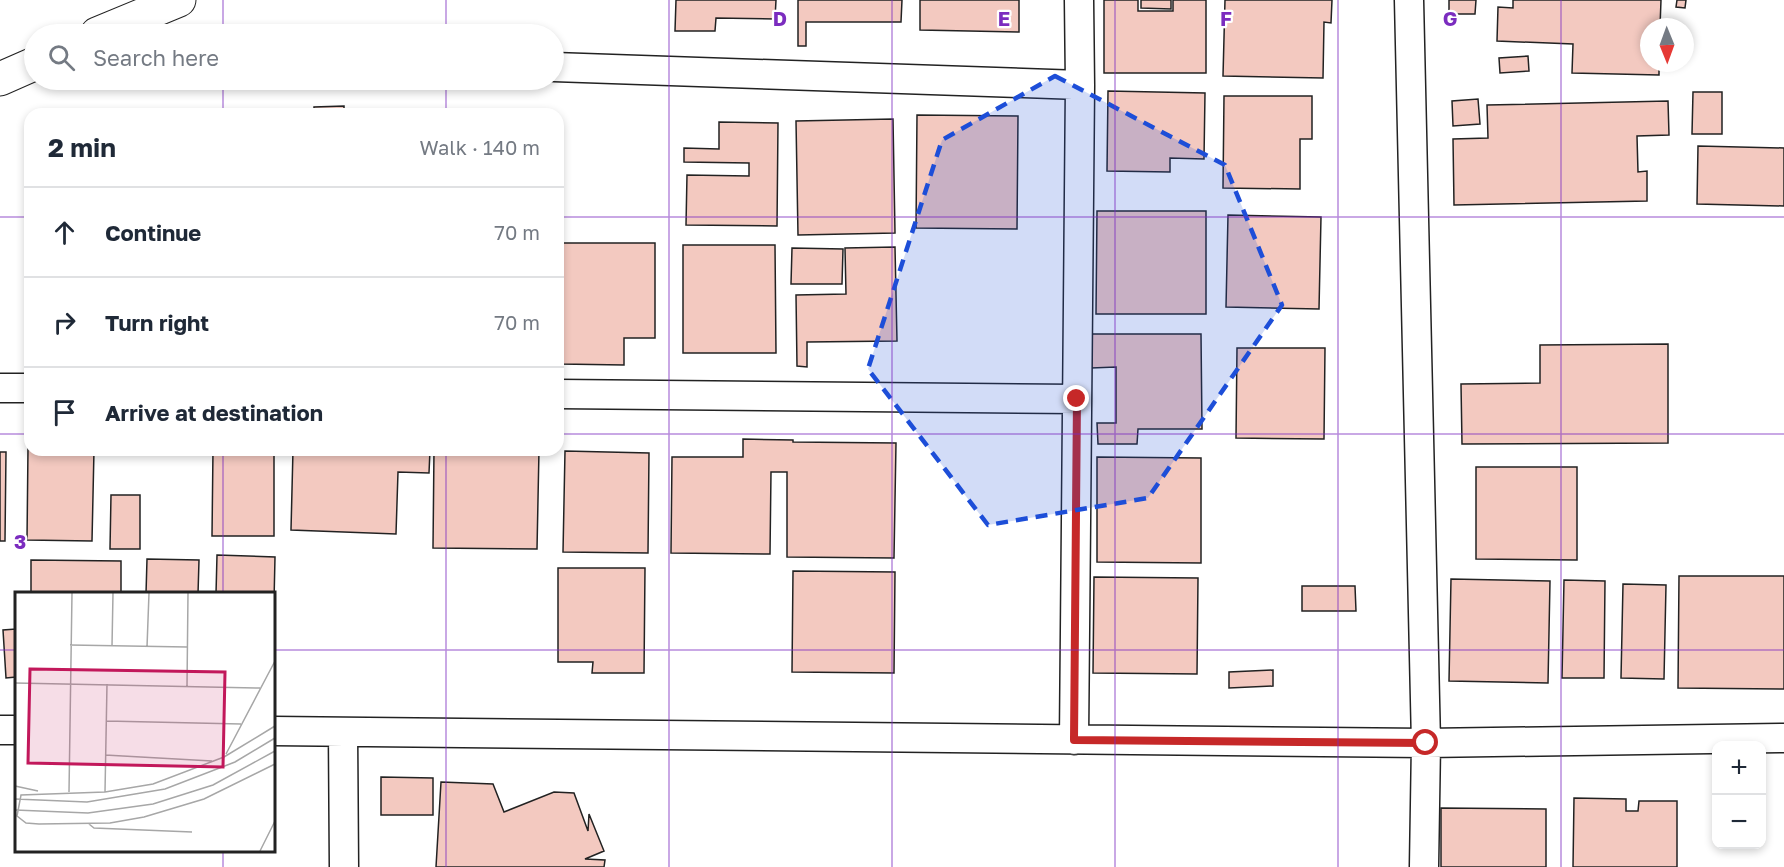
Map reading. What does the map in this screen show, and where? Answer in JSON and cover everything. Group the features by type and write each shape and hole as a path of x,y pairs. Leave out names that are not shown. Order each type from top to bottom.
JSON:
{"main road":[{"path":"121,24 179,0"},
{"path":"0,79 24,68"}],"street":[{"path":"1074,740 1079,0"},
{"path":"1408,0 1426,743 1424,867"},
{"path":"564,67 1080,85"},
{"path":"0,388 24,388"},
{"path":"564,394 1077,399"},
{"path":"274,731 1426,743 1784,738"},
{"path":"343,732 344,867"}],"highlighted area":[{"path":"1055,76 1225,165 1282,305 1148,498 988,525 868,369 942,140"}],"building":[{"path":"676,0 776,0 775,19 716,18 715,31 675,31"},
{"path":"798,0 902,0 901,22 806,22 806,46 798,46"},
{"path":"920,0 1019,0 1019,32 920,30"},
{"path":"1104,0 1138,0 1138,11 1173,11 1173,0 1206,0 1206,73 1104,73"},
{"path":"1141,0 1171,0 1171,9 1141,8"},
{"path":"1225,0 1332,0 1331,23 1324,22 1323,78 1223,76"},
{"path":"1449,0 1476,0 1475,14 1449,14"},
{"path":"1513,0 1661,0 1660,18 1640,18 1640,72 1659,72 1659,75 1572,73 1573,44 1497,41 1498,7 1513,8"},
{"path":"1677,0 1686,0 1685,8 1676,7"},
{"path":"1528,56 1529,71 1500,73 1499,58"},
{"path":"1108,91 1205,93 1204,159 1170,158 1170,172 1107,171"},
{"path":"1693,92 1722,92 1722,134 1692,134"},
{"path":"1224,96 1312,96 1312,139 1300,139 1300,189 1223,188"},
{"path":"1478,99 1480,124 1453,126 1452,101"},
{"path":"1668,101 1669,135 1637,136 1638,172 1647,171 1647,201 1454,205 1453,139 1488,138 1487,105"},
{"path":"344,106 344,108 314,108"},
{"path":"917,115 1018,116 1017,229 916,228"},
{"path":"893,119 895,233 798,235 796,121"},
{"path":"719,122 778,123 777,226 686,225 687,175 749,176 749,163 684,162 684,148 719,149"},
{"path":"1698,146 1784,148 1784,206 1697,204"},
{"path":"1097,211 1206,211 1206,314 1096,314"},
{"path":"1228,215 1321,217 1319,309 1226,307"},
{"path":"564,243 655,243 655,338 624,338 624,365 564,364"},
{"path":"683,245 775,245 776,353 683,353"},
{"path":"895,247 897,341 807,342 807,367 797,366 796,295 846,294 845,248"},
{"path":"792,248 843,249 842,284 791,284"},
{"path":"1091,334 1201,334 1202,429 1138,429 1137,444 1098,444 1097,423 1116,423 1116,367 1091,368"},
{"path":"1668,344 1668,443 1462,444 1461,384 1540,383 1540,345"},
{"path":"1237,348 1325,348 1324,439 1236,438"},
{"path":"743,439 896,443 894,558 787,557 787,472 771,472 770,554 671,553 672,457 743,457"},
{"path":"565,451 649,453 648,553 563,552"},
{"path":"0,452 6,452 5,541 0,541"},
{"path":"28,456 94,456 92,541 27,540"},
{"path":"213,456 274,456 274,536 212,536"},
{"path":"293,456 430,456 429,473 398,472 396,534 291,530"},
{"path":"434,456 539,456 537,549 433,548"},
{"path":"1097,457 1201,458 1201,563 1097,562"},
{"path":"1476,467 1577,467 1577,560 1476,559"},
{"path":"111,495 140,495 140,549 110,549"},
{"path":"217,555 275,557 274,602 274,592 216,592"},
{"path":"147,559 199,560 198,592 146,592"},
{"path":"31,560 121,561 121,592 31,592"},
{"path":"558,568 645,568 644,673 592,673 593,662 558,662"},
{"path":"793,571 895,572 894,673 792,672"},
{"path":"1679,576 1784,576 1784,689 1678,688"},
{"path":"1094,577 1198,578 1197,674 1093,673"},
{"path":"1451,579 1550,581 1548,683 1449,681"},
{"path":"1564,580 1605,581 1604,678 1562,678"},
{"path":"1623,584 1666,585 1664,679 1621,678"},
{"path":"1302,586 1355,586 1356,611 1302,611"},
{"path":"15,629 15,677 6,678 3,630"},
{"path":"1273,670 1273,686 1229,688 1229,672"},
{"path":"381,777 433,778 433,815 381,815"},
{"path":"441,782 493,784 504,812 554,792 574,793 588,831 589,814 604,851 585,859 605,860 604,867 436,867"},
{"path":"1574,798 1626,799 1626,811 1638,811 1639,801 1677,801 1677,867 1573,867"},
{"path":"1441,808 1546,809 1546,867 1441,867"}],"route":[{"path":"1077,399 1074,740 1426,743"}]}
